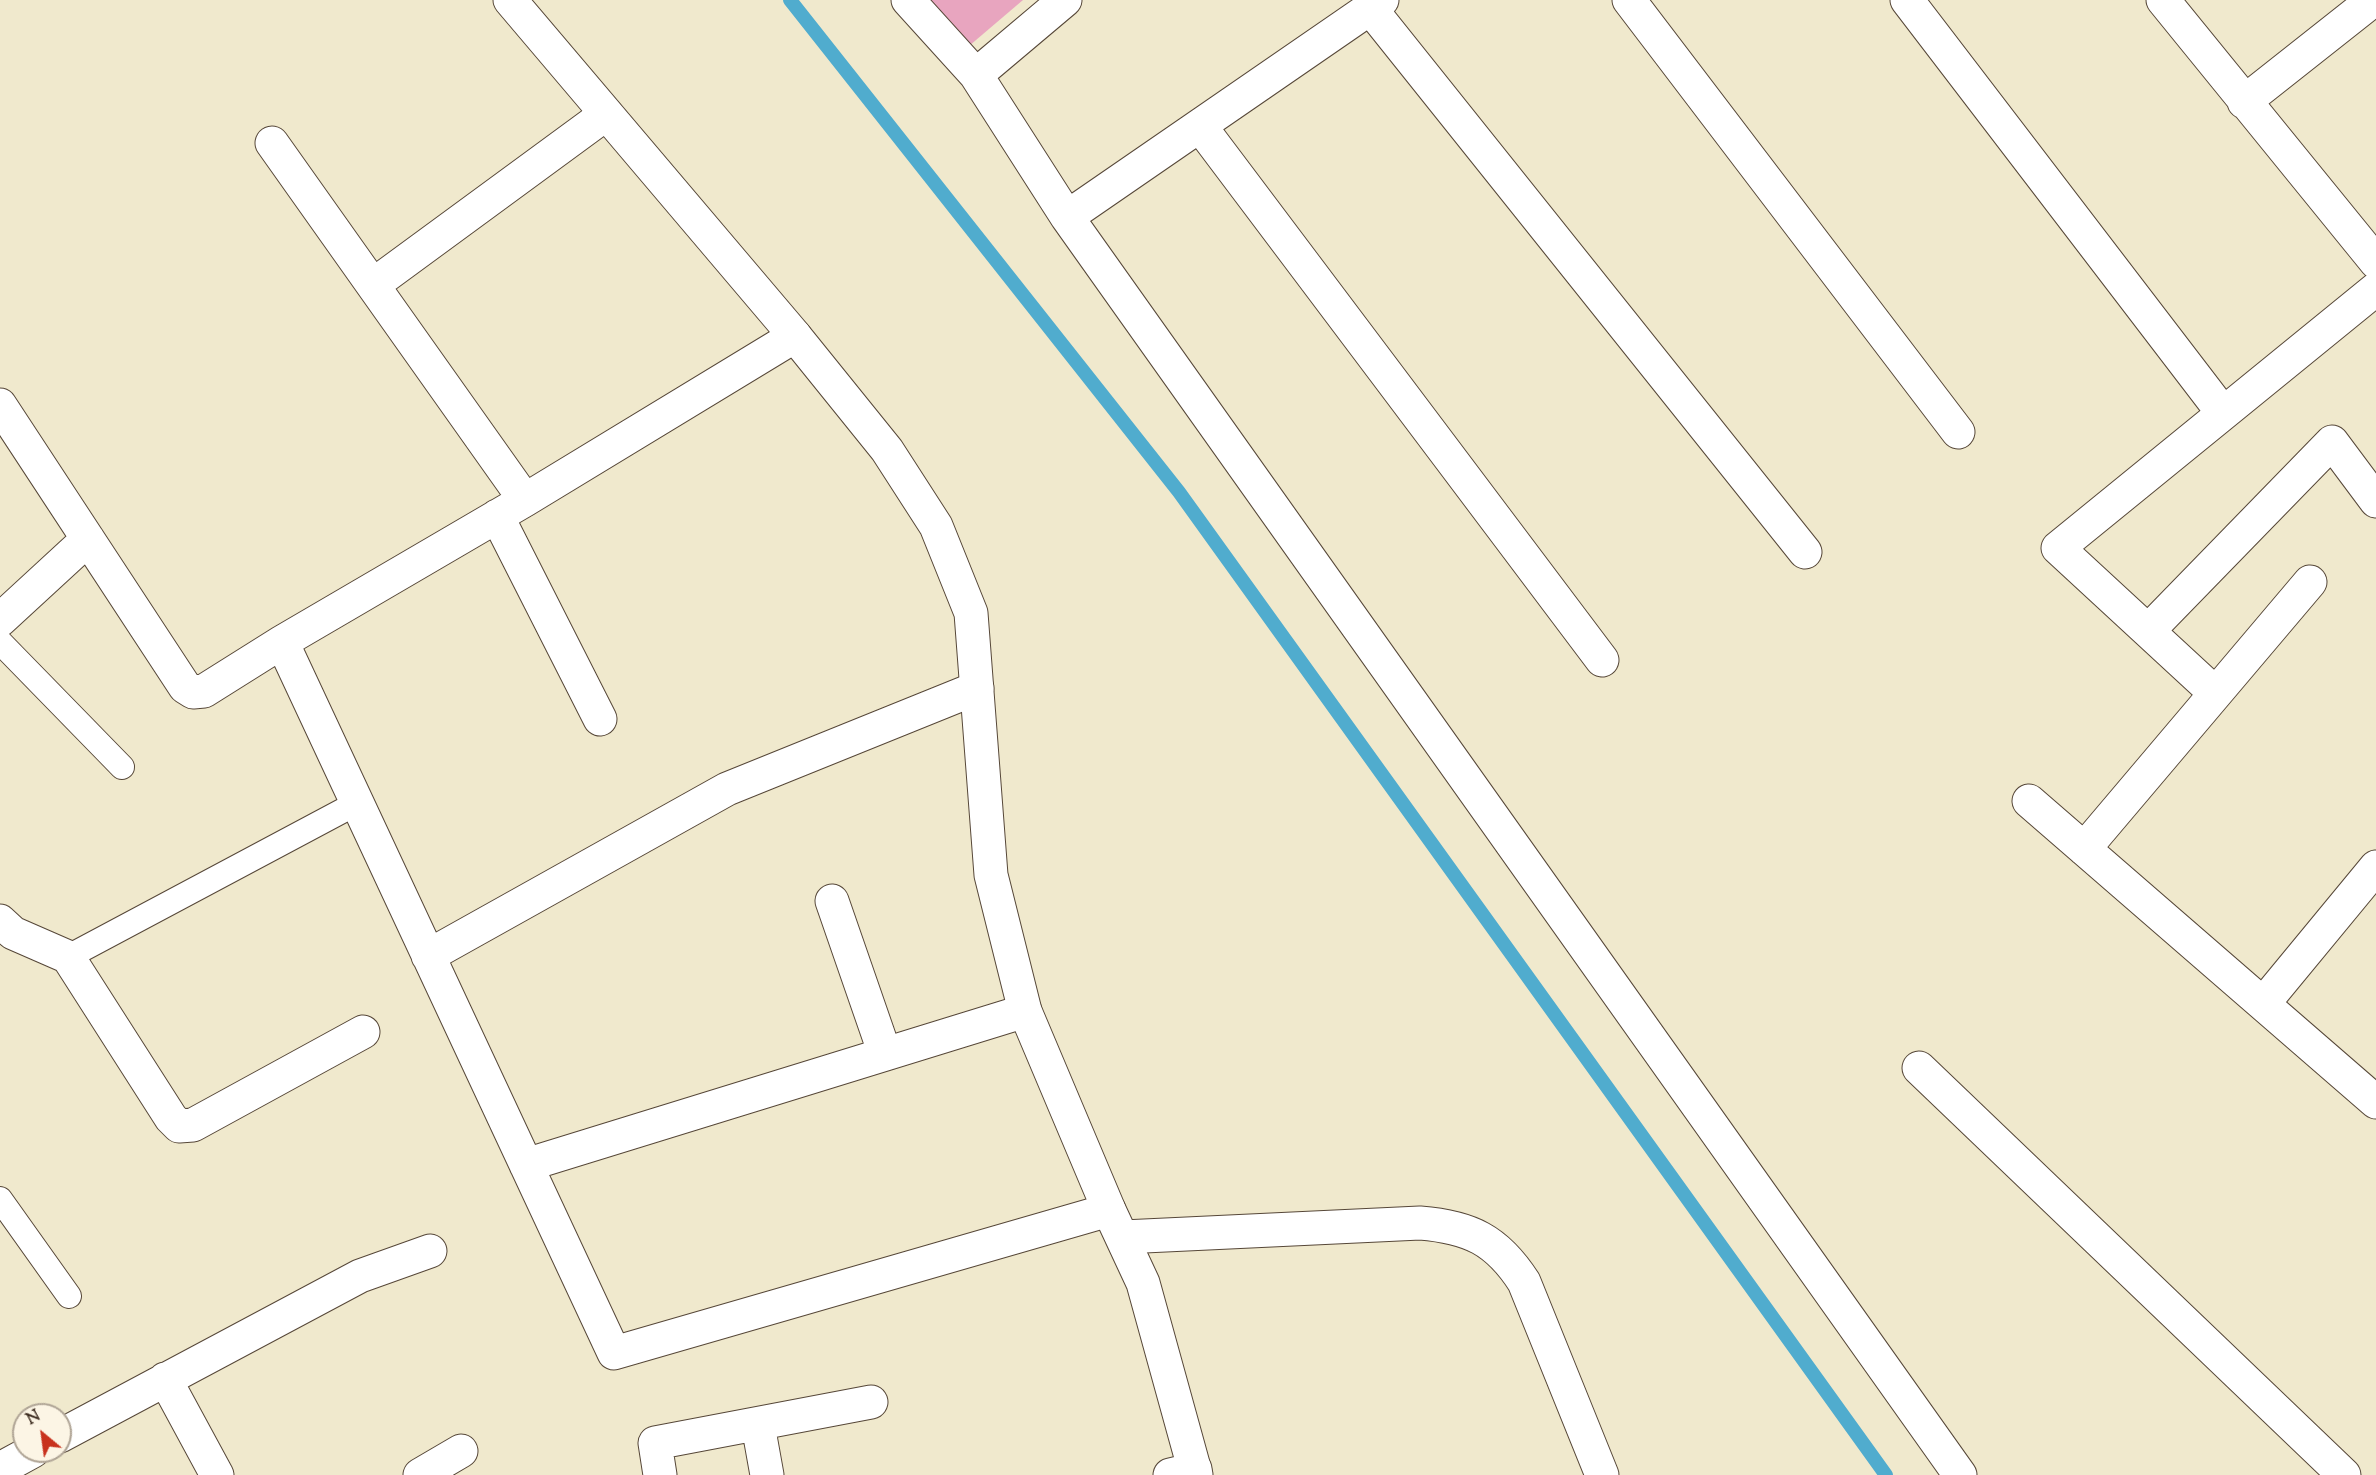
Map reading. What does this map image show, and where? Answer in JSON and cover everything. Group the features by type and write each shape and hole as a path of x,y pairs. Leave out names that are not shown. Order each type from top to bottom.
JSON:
{"street":[{"path":"510,0 795,336 887,450 936,525 971,613 991,875 1025,1011 1143,1283 1187,1473"},
{"path":"908,0 976,75 1067,217 1960,1475"},
{"path":"976,75 1065,0"},
{"path":"1629,0 1958,432"},
{"path":"1906,0 2223,413"},
{"path":"2163,0 2376,262"},
{"path":"2244,102 2373,0"},
{"path":"1067,217 1376,4 1805,552"},
{"path":"373,285 606,114"},
{"path":"1200,126 1602,660"},
{"path":"272,143 525,500"},
{"path":"2216,693 2058,548 2376,289"},
{"path":"0,405 185,687 193,692 204,690 525,500 795,336"},
{"path":"2148,631 2332,442 2376,501"},
{"path":"497,516 600,719"},
{"path":"0,620 88,538"},
{"path":"2084,849 2310,582"},
{"path":"282,642 614,1353 1116,1223 1420,1223 1450,1226 1481,1237 1512,1264 1524,1282 1602,1475"},
{"path":"428,956 727,789 977,688"},
{"path":"2029,801 2376,1102"},
{"path":"2263,1004 2376,867"},
{"path":"832,901 885,1054"},
{"path":"4,929 68,957 171,1118 180,1126 193,1125 363,1032"},
{"path":"526,1165 1025,1011"},
{"path":"1919,1068 2344,1475"},
{"path":"72,1429 360,1276 430,1251"},
{"path":"165,1379 217,1475"},
{"path":"660,1475 655,1443 871,1402"},
{"path":"758,1425 767,1475"},
{"path":"420,1475 461,1451"}],"lane":[{"path":"0,642 122,767"},
{"path":"68,957 357,803"},
{"path":"0,1199 69,1296"}],"building":[{"path":"929,0 1023,0 969,46"}],"waterway":[{"path":"790,0 1179,492 1886,1475"}]}
